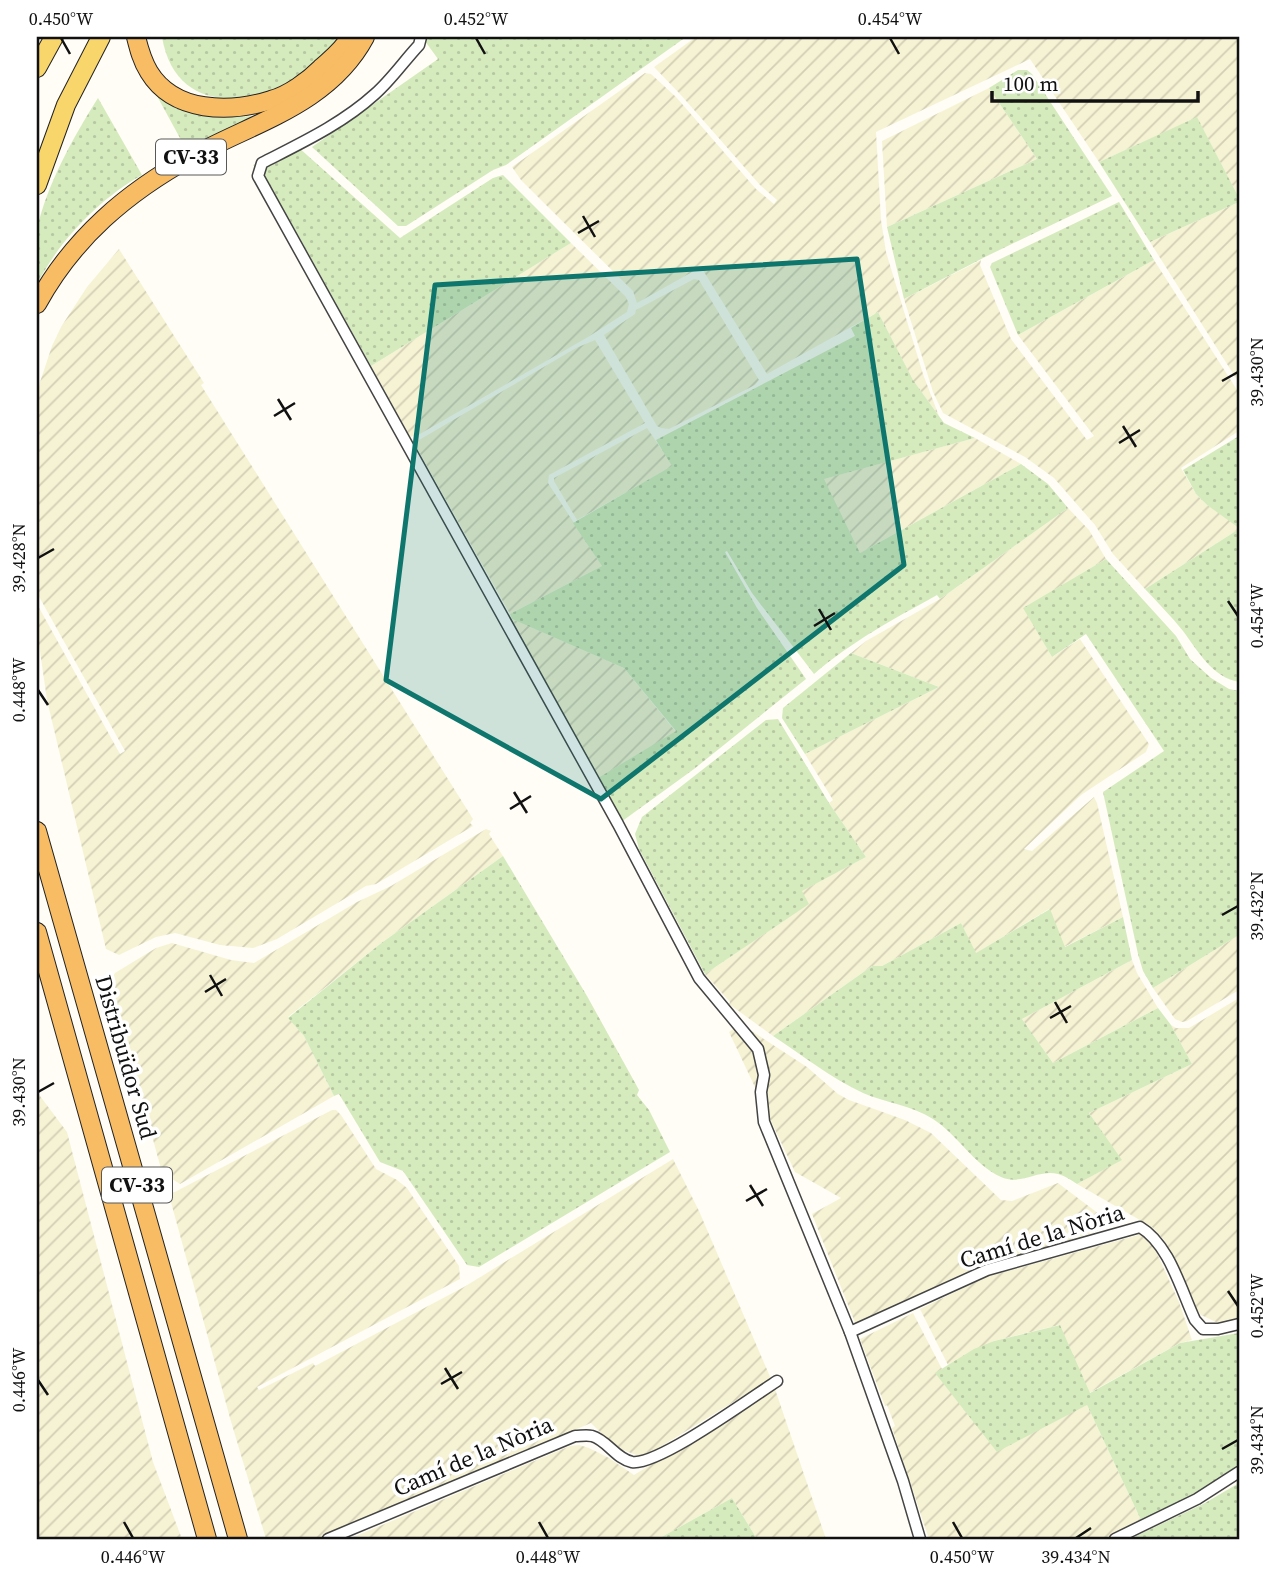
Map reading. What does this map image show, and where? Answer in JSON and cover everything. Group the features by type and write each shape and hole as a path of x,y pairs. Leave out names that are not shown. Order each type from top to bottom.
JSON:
{"highway":[{"path":"136,37 141,58 164,90 198,106 226,108 273,100 309,80 345,47 350,37"},
{"name":"CV-33","path":"37,304 75,246 119,203 193,156 280,115 316,94 356,53 365,37"},
{"name":"Distribuïdor Sud","path":"37,831 238,1539"},
{"name":"CV-33","path":"37,932 207,1539"}],"main road":[{"path":"37,68 54,37"},
{"path":"37,185 66,105 102,37"}],"street":[{"path":"421,37 419,45 377,92 352,113 308,140 262,163 258,176 618,824 699,978 758,1049 764,1075 761,1092 764,1122 850,1332 903,1481 920,1539"},
{"name":"Camí de la Nòria","path":"850,1332 986,1270 1140,1227 1153,1235 1163,1248 1195,1320 1203,1329 1239,1324"},
{"name":"Camí de la Nòria","path":"328,1539 575,1436 592,1436 618,1455 633,1462 648,1459 691,1437 777,1381"},
{"path":"1115,1539 1197,1499 1239,1472"}],"highlighted area":[{"path":"857,259 904,565 601,799 386,680 435,285"}],"shaded area":[{"path":"696,37 1239,37 1239,198 1197,118 1099,162 1030,59 876,132 881,220 886,252 923,374 939,416 912,379 878,312 767,374 701,267 637,303 633,291 521,180 512,167 645,73 651,74 676,97 756,189 774,204 777,200 760,185 654,67"},
{"path":"989,88 1037,159 887,227 882,141"},
{"path":"1239,202 1239,383 1150,242"},
{"path":"571,243 626,297 629,304 627,312 418,435 410,437 371,366"},
{"path":"119,249 473,819 470,823 473,826 376,884 366,886 277,939 253,948 220,945 175,933 156,937 119,955 106,949 47,700 37,630 37,604 120,754 125,751 37,593 37,398 40,382 61,327 87,287"},
{"path":"981,260 980,265 1011,339 1087,440 1094,436 1018,335 1154,260 1239,393 1239,431 1181,468 1196,494 1207,505 1237,524 1239,529 1145,589 1113,554 1095,525 1054,478 1025,457 943,413 933,392 904,299"},
{"path":"694,279 699,280 759,380 755,385 669,429 661,428 657,426 604,335 635,314 636,310"},
{"path":"595,340 645,423 549,475 548,483 602,566 510,614 414,443 576,348"},
{"path":"647,428 673,466 577,520 554,478"},
{"path":"975,438 1021,464 860,553 823,479"},
{"path":"1068,508 1089,530 1106,559 1024,608 1052,657 1080,639 1149,744 1146,752 1081,795 1024,849 1032,851 1094,797 1123,917 1064,947 1049,909 975,954 961,923 882,966 872,966 773,1036 729,1004 705,974 808,904 801,891 866,857 829,803 833,800 805,754 939,687 851,653 866,641 940,599"},
{"path":"512,619 624,668 676,732 598,778"},
{"path":"486,829 491,831 489,834 503,856 380,944 288,1017 304,1036 334,1096 180,1184 169,1177 161,1169 110,981 115,973 156,948 172,943 231,960 254,963"},
{"path":"1239,935 1239,990 1187,1021 1175,1019 1153,988"},
{"path":"1132,960 1158,1008 1053,1063 1022,1019"},
{"path":"1239,998 1239,1320 1218,1323 1201,1315 1195,1307 1164,1240 1152,1227 1077,1184 1121,1160 1089,1113 1192,1064 1171,1025 1176,1028 1189,1028"},
{"path":"741,1024 807,1067 838,1094 931,1133 1001,1200 1012,1201 1058,1183 1107,1220 1103,1227 1093,1233 977,1267 856,1325 812,1214 841,1198 795,1172 729,1032"},
{"path":"37,1092 67,1132 153,1462 182,1539 37,1539"},
{"path":"332,1110 341,1115 376,1169 407,1188 459,1266 460,1279 257,1387 259,1390 313,1363 315,1366 464,1287 673,1159 699,1211 771,1379 652,1452 639,1456 615,1447 591,1423 319,1539 266,1539 169,1195"},
{"path":"1142,1234 1155,1249 1179,1302 1192,1340 1180,1343 1089,1393 1059,1325 994,1341 948,1365 920,1309 986,1277"},
{"path":"913,1313 942,1369 936,1373 1087,1405 1141,1520 1104,1539 929,1539 892,1428 895,1426 860,1339"},
{"path":"775,1389 826,1539 757,1539 732,1498 658,1539 349,1539 570,1446 589,1448 634,1475"}],"green space":[{"path":"162,37 339,37 321,59 297,77 270,90 242,97 215,97 191,88 173,68"},
{"path":"422,37 686,37 506,165 493,170 406,226 398,226 312,147 438,59"},
{"path":"1018,70 1027,70 1032,74 1112,196 904,299 887,227 1037,159 989,88"},
{"path":"151,85 173,105 186,111 228,117 258,116 186,149"},
{"path":"98,98 142,175 111,196 82,222 57,252 37,284 36,243 41,213 62,162"},
{"path":"1197,117 1239,202 1150,242 1099,162"},
{"path":"298,147 400,238 493,178 503,175 571,243 371,366 288,217 253,165"},
{"path":"1119,202 1154,260 1018,335 990,267 992,263"},
{"path":"878,312 913,380 944,423 975,438 824,479 860,553 1021,464 1048,484 1068,508 940,599 937,595 889,622 814,674 752,593 727,551 725,552 757,608 806,679 694,769 621,822 598,778 676,731 624,668 512,619 510,614 602,566 573,523 672,466 656,440 855,336 851,328"},
{"path":"1239,436 1239,528 1196,494 1183,470"},
{"path":"1239,529 1239,682 1213,669 1145,589"},
{"path":"1106,559 1176,636 1190,659 1211,678 1229,689 1239,691 1239,935 1153,988 1143,971 1138,954 1103,792 1164,751 1086,634 1052,657 1023,608"},
{"path":"851,653 939,687 805,754 782,718 783,708"},
{"path":"778,719 829,803 866,857 802,891 809,904 705,974 639,849 635,834 642,817 766,720"},
{"path":"503,856 587,996 639,1090 637,1095 649,1110 670,1152 479,1267 467,1265 403,1171 380,1162 339,1094 334,1096 304,1036 288,1018 380,944"},
{"path":"1050,909 1065,947 1123,917 1132,960 1022,1019 1053,1063 1158,1008 1171,1025 1192,1064 1089,1113 1122,1160 1077,1184 1051,1173 1016,1180 1001,1177 982,1165 933,1119 916,1110 851,1087 773,1036 872,966 882,966 961,923 976,953"},
{"path":"1060,1325 1090,1393 1180,1343 1239,1333 1239,1468 1199,1492 1141,1520 1087,1405 997,1452 935,1373 974,1349 994,1341"},
{"path":"1239,1483 1239,1539 1130,1539 1205,1503"},
{"path":"732,1498 757,1539 658,1539"}]}
